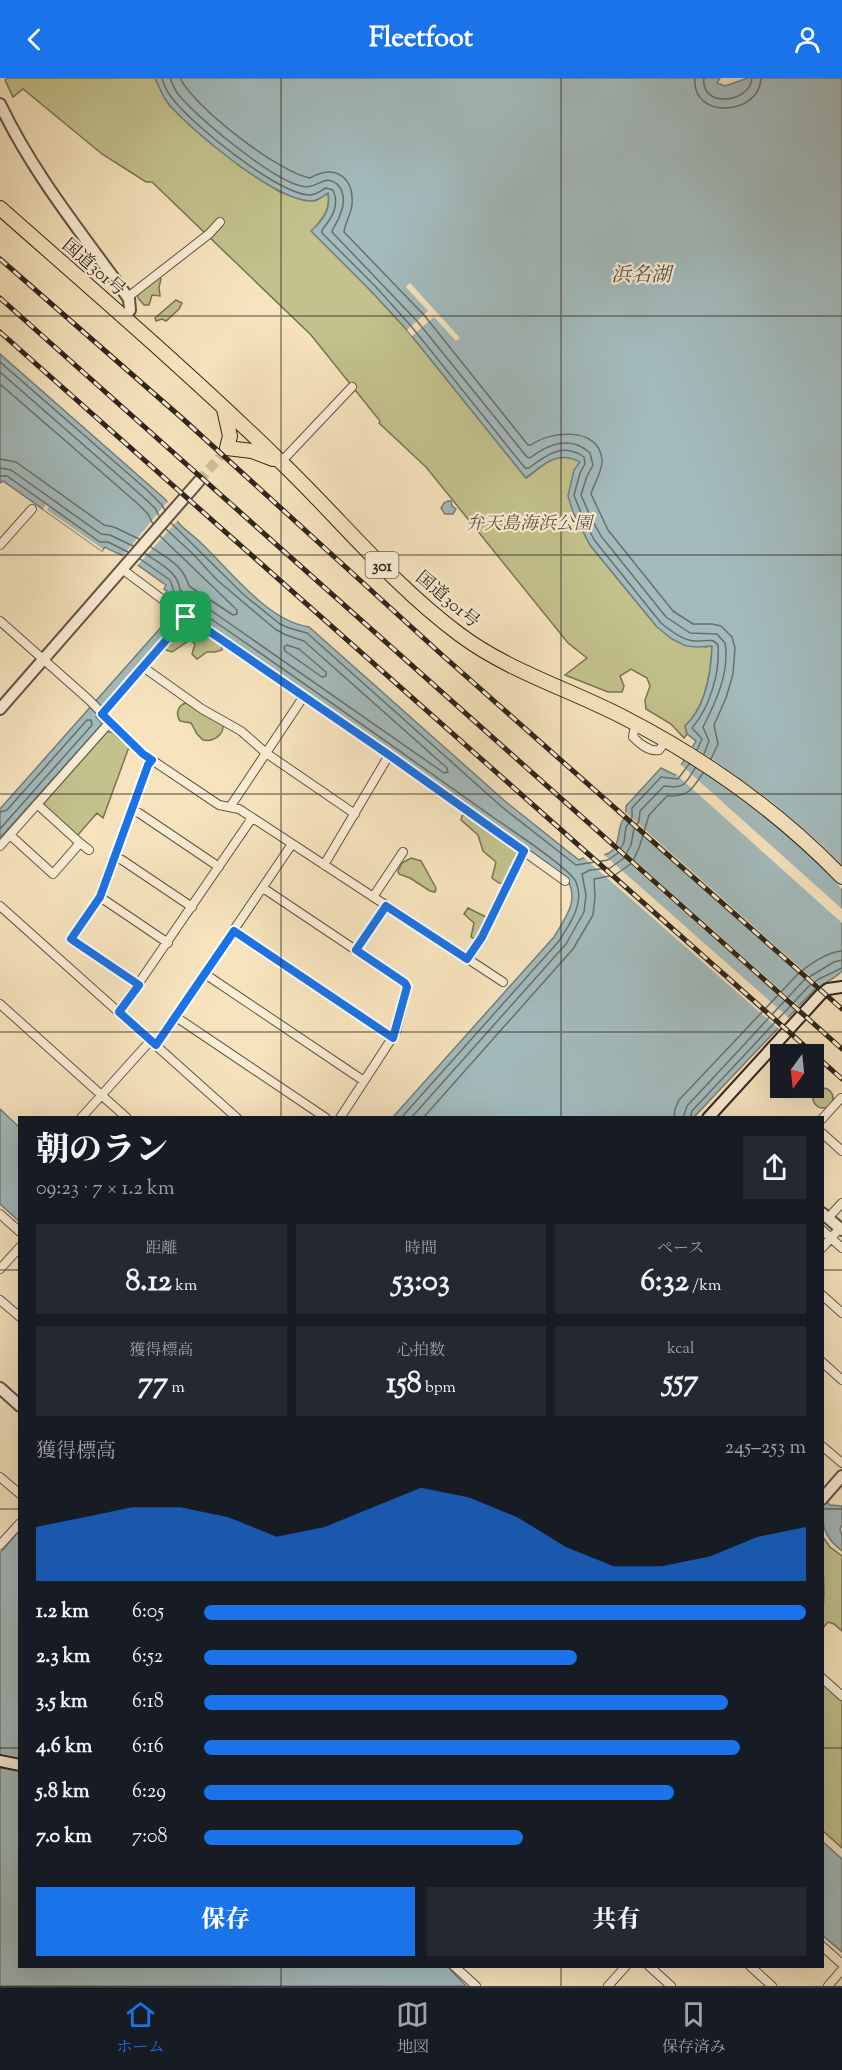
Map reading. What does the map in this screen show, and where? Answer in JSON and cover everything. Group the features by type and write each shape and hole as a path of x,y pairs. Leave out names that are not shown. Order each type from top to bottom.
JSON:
{"highway":[{"name":"国道301号","path":"0,208 224,409 281,462 409,591 456,632 497,658 637,725 712,768 767,808 818,852 842,877"},
{"path":"224,409 230,436 225,450 252,451 281,462"}],"street":[{"path":"0,104 19,142 128,297 130,310 124,318"},
{"path":"128,297 209,234 220,222"},
{"path":"281,462 352,387"},
{"path":"0,709 199,481"},
{"path":"0,545 32,509"},
{"path":"125,566 176,610 389,755 565,881"},
{"path":"101,714 185,616"},
{"path":"0,621 152,760 219,805 239,809 502,982"},
{"path":"142,667 202,709 242,731 266,753 355,814"},
{"path":"230,807 304,696"},
{"path":"0,846 110,722"},
{"path":"324,865 389,755"},
{"path":"139,985 71,939 100,897 148,765 152,760"},
{"path":"37,804 89,850"},
{"path":"131,811 139,813 219,867"},
{"path":"119,1012 252,818"},
{"path":"10,835 52,874 80,843"},
{"path":"83,1116 176,1017 292,844"},
{"path":"467,959 482,937 524,851"},
{"path":"373,897 402,852"},
{"path":"114,857 192,907"},
{"path":"263,888 405,983 407,987 393,1038 341,1116"},
{"path":"100,897 168,943"},
{"path":"0,906 235,1116"},
{"path":"356,950 386,906"},
{"path":"234,931 393,1038"},
{"path":"205,974 364,1081"},
{"path":"712,1116 748,1072 821,994 828,989 842,987"},
{"path":"0,1004 125,1116"},
{"path":"176,1017 323,1116"},
{"path":"824,1117 841,1098"},
{"path":"824,1135 842,1151"},
{"path":"824,1246 841,1229 825,1215 842,1203"},
{"path":"0,1214 18,1230"},
{"path":"824,1232 842,1248"},
{"path":"0,1269 18,1249"},
{"path":"824,1297 842,1313"},
{"path":"0,1300 18,1315"},
{"path":"824,1364 842,1380"},
{"path":"0,1388 18,1404"},
{"path":"824,1448 842,1463"},
{"path":"824,1497 842,1476"},
{"path":"0,1477 18,1492"},
{"path":"0,1545 18,1525"},
{"path":"824,1680 842,1696"},
{"path":"0,1761 18,1765"},
{"path":"824,1948 842,1964"},
{"path":"456,1968 476,1986"},
{"path":"608,1986 624,1968"},
{"path":"651,1968 671,1986"},
{"path":"752,1968 772,1986"},
{"path":"828,1986 842,1970"}],"green space":[{"name":"弁天島海浜公園","path":"8,78 155,78 169,105 241,167 280,192 315,201 328,193 327,210 312,231 407,330 526,478 557,457 572,458 581,462 573,512 590,545 657,627 705,647 712,646 703,699 685,726 687,734 684,738 671,724 646,709 645,700 650,686 647,678 631,669 620,676 624,686 622,692 608,692 565,675 587,658 568,643 426,467 379,423 380,421 311,335 152,182 146,182 102,154 23,89 13,97 5,80"},
{"path":"159,277 161,279 160,296 152,295 149,305 144,305 138,298 138,294"},
{"path":"176,300 182,303 179,309 166,321 162,319 156,321 155,318"},
{"path":"187,622 221,643 222,650 207,652 197,659 192,654 195,644 190,640 172,652 166,650 166,645"},
{"path":"186,703 223,724 222,731 217,737 203,740 191,723 180,721 178,710"},
{"path":"107,732 112,732 129,747 103,818 97,813 77,836 44,806 44,803"},
{"path":"465,814 517,851 517,857 504,883 499,883 492,878 496,862 483,851 478,835 461,820"},
{"path":"411,858 421,861 436,888 435,892 399,874 402,863"},
{"path":"468,908 486,917 486,922 476,940 471,937 474,923 464,914"},
{"path":"824,1088 832,1094 832,1102 827,1107 819,1107 814,1102 813,1098 824,1098"},
{"path":"824,1539 830,1547 842,1556 842,1631 828,1622 824,1627"},
{"path":"824,1685 842,1701 842,1848 824,1832"}],"water":[{"name":"浜名湖","path":"155,78 720,78 717,83 725,86 748,78 842,78 842,971 814,990 695,1116 394,1116 554,937 570,909 571,887 567,879 525,848 188,611 96,717 101,725 0,838 0,809 179,607 164,595 167,591 164,589 166,585 142,568 105,547 102,551 3,481 0,483 0,354 166,500 179,524 250,593 278,615 293,623 309,627 506,802 579,860 607,854 614,848 626,806 661,768 675,775 696,741 687,734 685,726 703,700 712,646 686,646 672,639 657,627 590,545 573,512 568,496 574,470 580,462 565,457 551,460 526,478 407,330 311,231 325,214 329,199 328,193 312,201 297,198 257,178 195,130 162,94"},
{"path":"451,501 452,506 456,509 453,514 445,514 441,508"},
{"path":"0,1109 18,1126 18,1220 0,1204"},
{"path":"824,1499 830,1505 842,1506 840,1529 842,1551 826,1533"},
{"path":"18,1532 18,1968 449,1968 466,1986 0,1986 0,1553"},
{"path":"824,1843 842,1859 842,1952 824,1937"}],"pier":[{"path":"410,283 460,338 456,341 434,317 412,336 407,330 428,311 406,287"},
{"path":"167,502 173,507 179,519 136,567 121,558"},
{"path":"46,504 49,506 47,510 103,549 102,551 43,509"},
{"path":"690,745 772,802 824,847 842,865 842,889 813,858 762,814 682,759"},
{"path":"679,763 842,909 842,923 669,768 674,771"},
{"path":"623,810 822,987 818,991 622,817"},
{"path":"614,842 801,1008 797,1012 611,847"},
{"path":"601,852 790,1019 780,1030 581,855"}],"tunnel":[{"path":"199,481 223,453"}],"railway":[{"path":"0,259 183,419 441,654 842,1009"},
{"path":"0,298 842,1049"},
{"path":"0,332 842,1079"}],"route":[{"path":"186,617 389,755 524,851 482,937 467,959 386,906 356,950 405,983 407,987 393,1038 234,931 156,1045 119,1012 139,985 71,939 100,897 148,765 152,760 102,714 186,617"}]}
